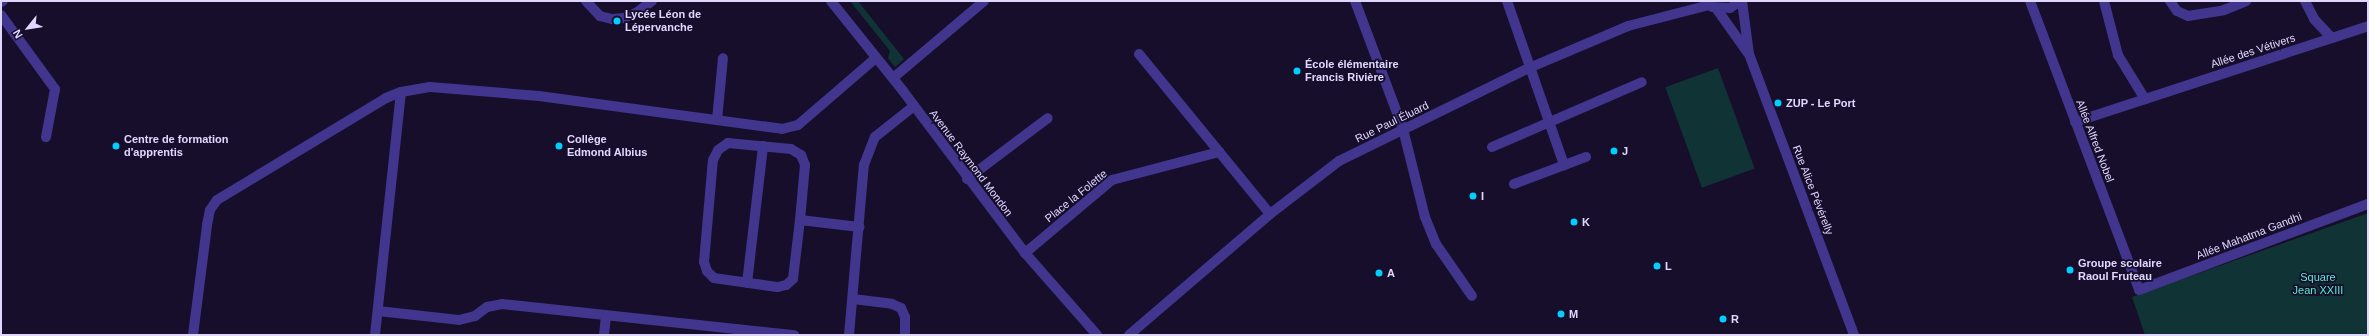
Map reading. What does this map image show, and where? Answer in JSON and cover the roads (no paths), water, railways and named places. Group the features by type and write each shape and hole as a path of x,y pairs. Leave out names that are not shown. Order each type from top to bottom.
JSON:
{"street":[{"path":"586,1 600,16 612,18 624,18 636,13 652,1"},
{"name":"Avenue Raymond Mondon","path":"831,1 893,78 967,179 1025,253 1097,335"},
{"path":"893,78 984,1"},
{"path":"1355,1 1403,129 1425,218 1436,244 1472,296"},
{"path":"1507,1 1548,123 1564,165"},
{"name":"Rue Paul Éluard","path":"1129,335 1270,214 1339,161 1529,68 1628,26 1710,5 1730,8 1741,1"},
{"name":"Rue Alice Pévérelly","path":"1741,1 1749,54 1854,335"},
{"name":"Allée Alfred Nobel","path":"2030,1 2139,290"},
{"path":"2104,1 2118,55 2145,99"},
{"path":"2170,1 2177,11 2188,16 2224,10 2246,1"},
{"path":"2305,1 2314,19 2332,38"},
{"name":"Rue Alice Pévérelly","path":"1710,5 1749,54"},
{"path":"1,15 55,89 46,137"},
{"name":"Allée des Vétivers","path":"2075,122 2368,26"},
{"path":"1139,54 1270,214"},
{"path":"717,120 723,58"},
{"path":"193,335 207,225 210,210 217,200 386,98 401,92 430,87 484,92 717,120 771,129 791,128 876,58"},
{"path":"1492,147 1642,82"},
{"path":"375,335 401,92"},
{"path":"849,335 860,228 864,165 875,137 914,106"},
{"path":"967,179 1048,118"},
{"path":"728,143 792,149 801,155 805,165 800,220 793,279 786,285 777,287 714,278 706,271 704,262 713,160 718,150 728,143"},
{"path":"748,283 763,146"},
{"name":"Place la Folette","path":"1025,253 1112,180 1219,152"},
{"path":"1514,184 1586,157"},
{"name":"Allée Mahatma Gandhi","path":"2139,290 2368,204"},
{"path":"800,220 860,228"},
{"path":"853,299 892,304 900,308 905,317 905,335"},
{"path":"378,311 459,320 475,316 487,307 502,304 794,335"},
{"path":"604,335 606,315"}],"place":[{"name":"Lycée Léon de Lépervanche","path":"617,21"},
{"name":"École élémentaire Francis Rivière","path":"1297,71"},
{"name":"ZUP - Le Port","path":"1778,103"},
{"name":"Centre de formation d'apprentis","path":"116,146"},
{"name":"Collège Edmond Albius","path":"559,146"},
{"name":"J","path":"1614,151"},
{"name":"I","path":"1473,196"},
{"name":"K","path":"1574,222"},
{"name":"L","path":"1657,266"},
{"name":"Groupe scolaire Raoul Fruteau","path":"2070,270"},
{"name":"A","path":"1379,273"},
{"name":"M","path":"1561,314"},
{"name":"R","path":"1723,319"}],"park label":[{"name":"Square Jean XXIII","path":"2318,284"}]}
